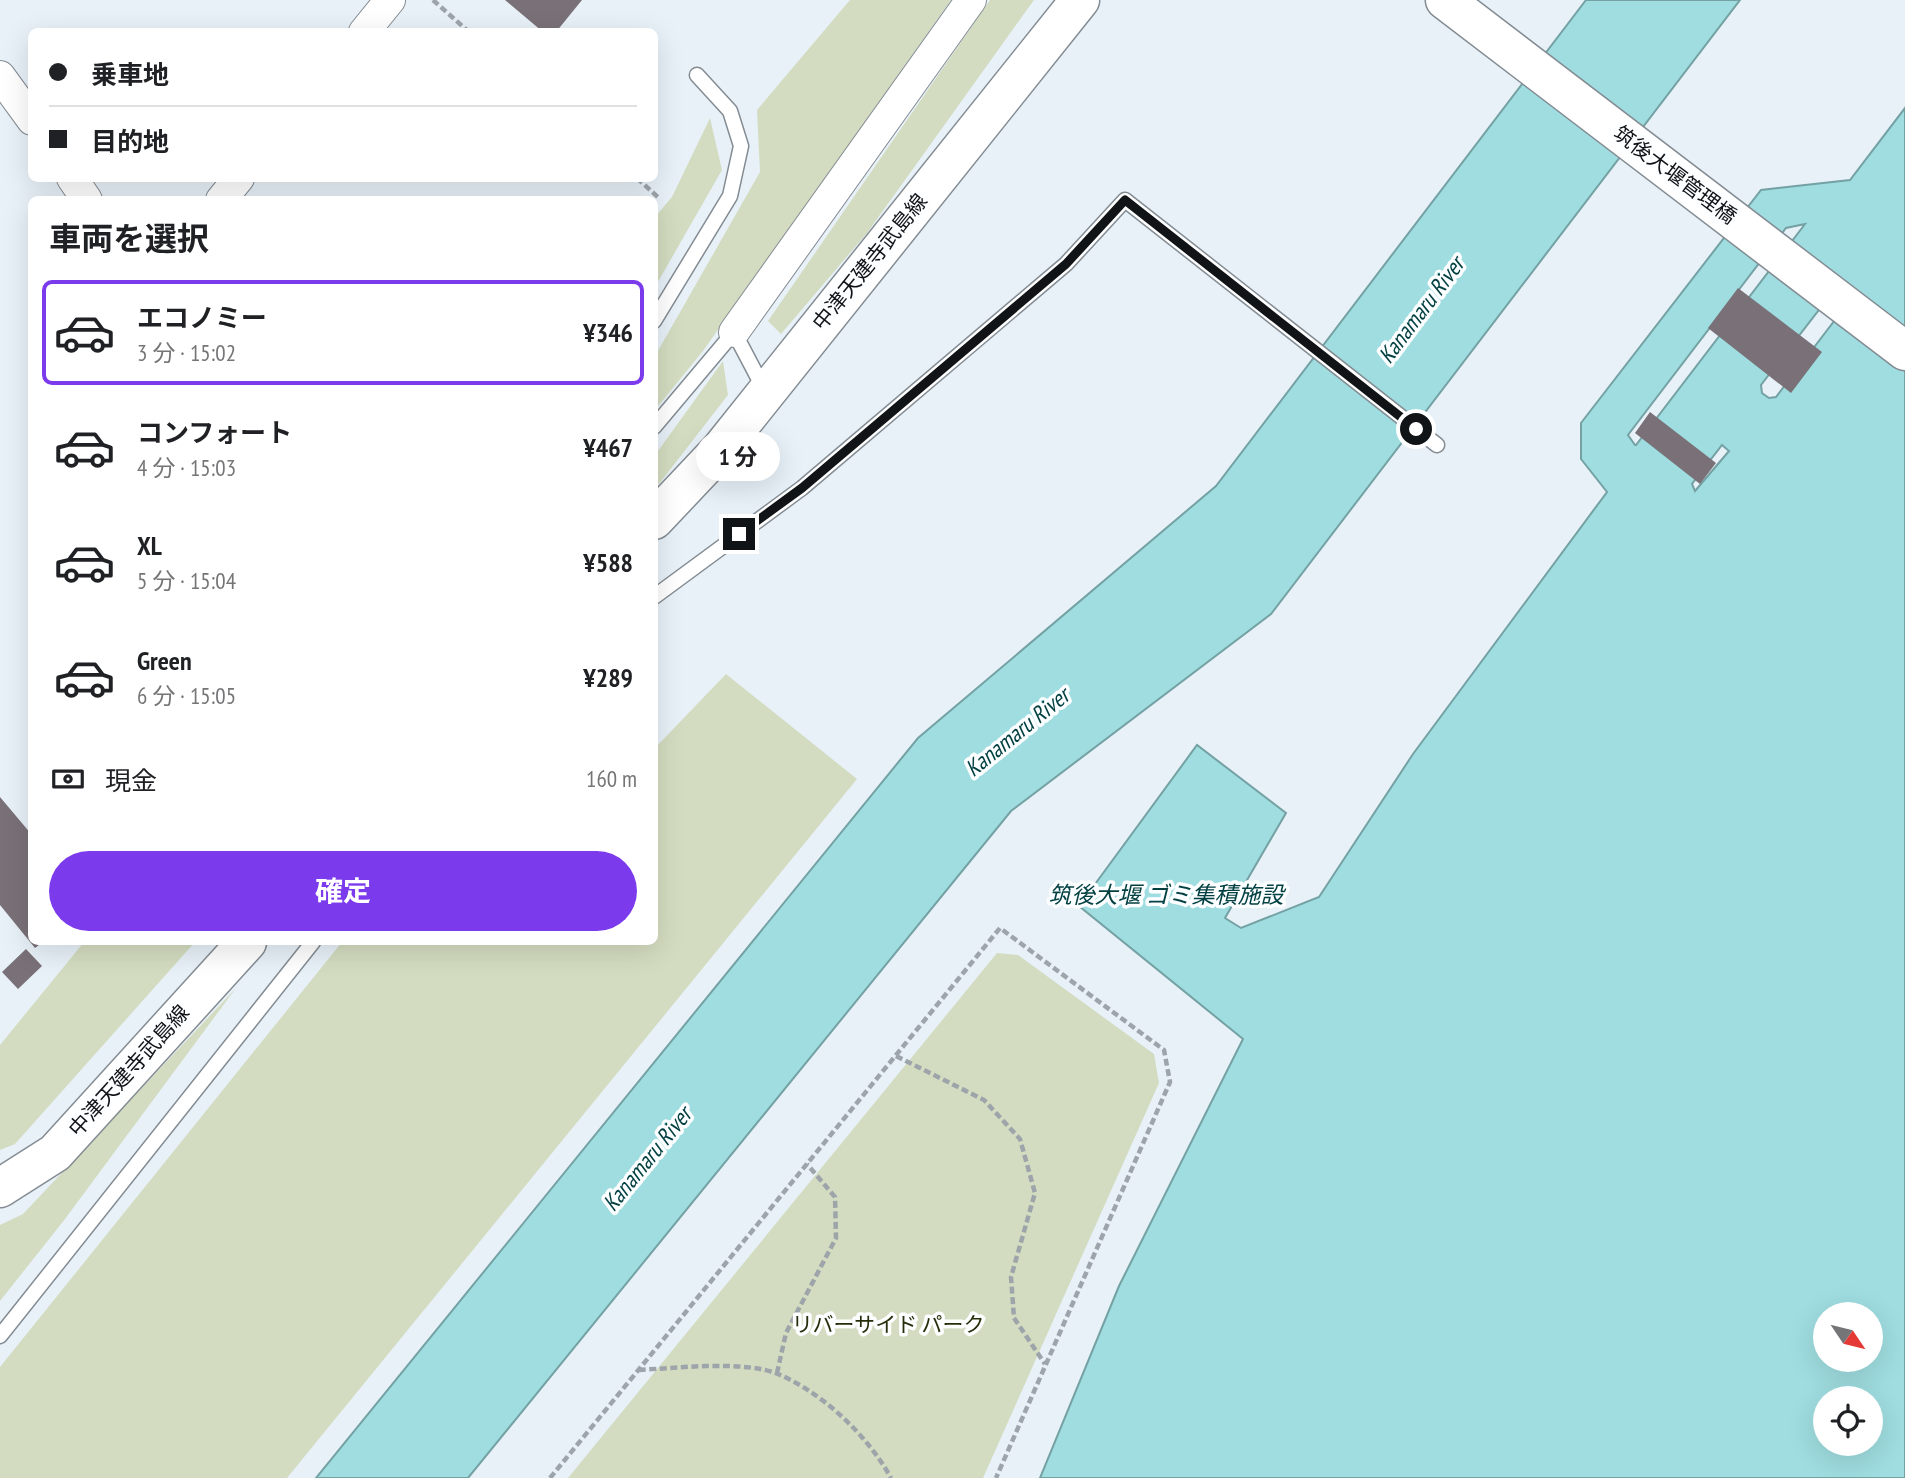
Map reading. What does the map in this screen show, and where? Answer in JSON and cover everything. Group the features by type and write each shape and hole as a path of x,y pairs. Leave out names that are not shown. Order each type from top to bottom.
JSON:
{"main road":[{"name":"中津天建寺武島線","path":"658,516 721,449 1080,0"},
{"name":"筑後大堰管理橋","path":"1446,0 1905,351"},
{"name":"中津天建寺武島線","path":"0,1188 55,1153 244,945"}],"street":[{"path":"367,28 390,0"},
{"path":"734,332 971,0"},
{"path":"0,76 28,114"},
{"path":"224,196 236,182"}],"lane":[{"path":"658,314 730,196 741,146 730,111 697,75"},
{"path":"658,594 802,488 1066,264 1125,200 1437,445"},
{"path":"658,422 734,332 766,393"},
{"path":"0,1336 311,945"}],"path":[{"path":"433,0 464,28"},
{"path":"641,182 657,196"},
{"path":"550,1478 1000,928 1164,1050 1170,1082 996,1478"},
{"path":"896,1056 984,1100 1020,1139 1035,1193 1011,1277 1014,1318 1046,1365"},
{"path":"777,1373 786,1333 836,1238 835,1197 807,1164"},
{"path":"639,1370 717,1365 777,1373 825,1402 878,1454 891,1478"}],"green space":[{"path":"850,0 951,0 703,351 658,406 658,351 760,172 757,110"},
{"path":"990,0 1034,0 867,233 781,334 768,321"},
{"path":"710,118 722,170 658,282 658,213 672,197"},
{"path":"723,361 728,395 658,485 658,451"},
{"path":"726,674 857,779 287,1478 0,1478 0,1367 340,945 658,945 658,745"},
{"path":"82,945 192,945 15,1144 0,1150 0,1045"},
{"name":"リバーサイド パーク","path":"997,953 1018,955 1154,1054 1159,1083 983,1478 568,1478"},
{"path":"236,988 65,1219 0,1301 0,1225 23,1214"}],"water":[{"name":"Kanamaru River","path":"1586,0 1740,0 1271,614 1011,811 468,1478 316,1478 918,738 1216,486"},
{"name":"筑後大堰 ゴミ集積施設","path":"1905,108 1905,1478 1040,1478 1119,1286 1243,1039 1079,906 1197,745 1286,813 1225,918 1241,928 1319,897 1413,754 1607,492 1581,459 1581,423 1761,190 1850,180","holes":["1805,224 1636,445 1635,445 1628,435 1786,228","1839,284 1854,295 1776,397 1769,398 1762,393 1761,385","1722,445 1729,451 1695,491 1692,484"]}],"building":[{"path":"505,0 582,0 559,28 538,28"},
{"path":"1738,288 1822,352 1791,393 1708,328"},
{"path":"1650,412 1716,463 1700,484 1635,433"},
{"path":"0,797 28,830 28,939 0,905"},
{"path":"26,949 42,966 18,989 2,972"}],"route":[{"path":"739,534 802,488 1066,264 1125,200 1416,429"}]}
